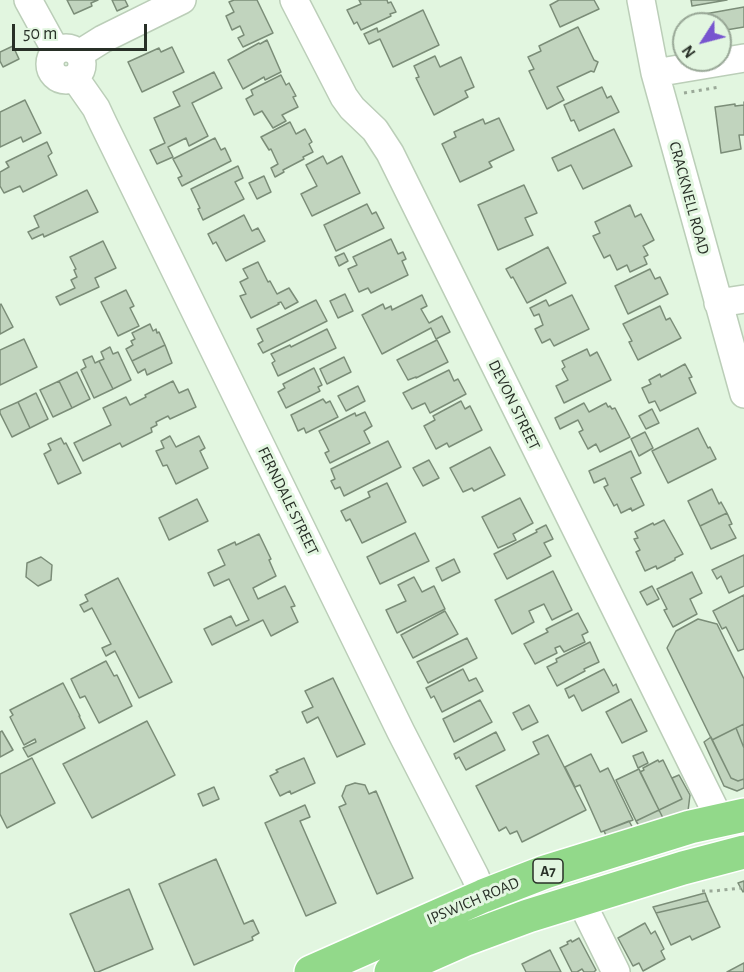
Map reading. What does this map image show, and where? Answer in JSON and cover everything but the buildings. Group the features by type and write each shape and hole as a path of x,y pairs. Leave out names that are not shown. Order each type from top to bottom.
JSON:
{"highway":[{"name":"IPSWICH ROAD","path":"311,972 483,896 545,872 690,827 732,818"},
{"name":"IPSWICH ROAD","path":"391,972 496,927 580,898 744,852"}],"street":[{"name":"FERNDALE STREET","path":"28,0 70,61 96,108 401,732 475,876 496,927"},
{"path":"70,61 103,39 182,0"},
{"name":"DEVON STREET","path":"294,0 344,98 375,130 390,153 732,818"},
{"name":"CRACKNELL ROAD","path":"641,0 655,73 731,301 744,394"},
{"path":"655,73 744,58"},
{"path":"580,898 616,972"}],"path":[{"path":"683,93 724,86"},
{"path":"694,893 741,888"}]}
